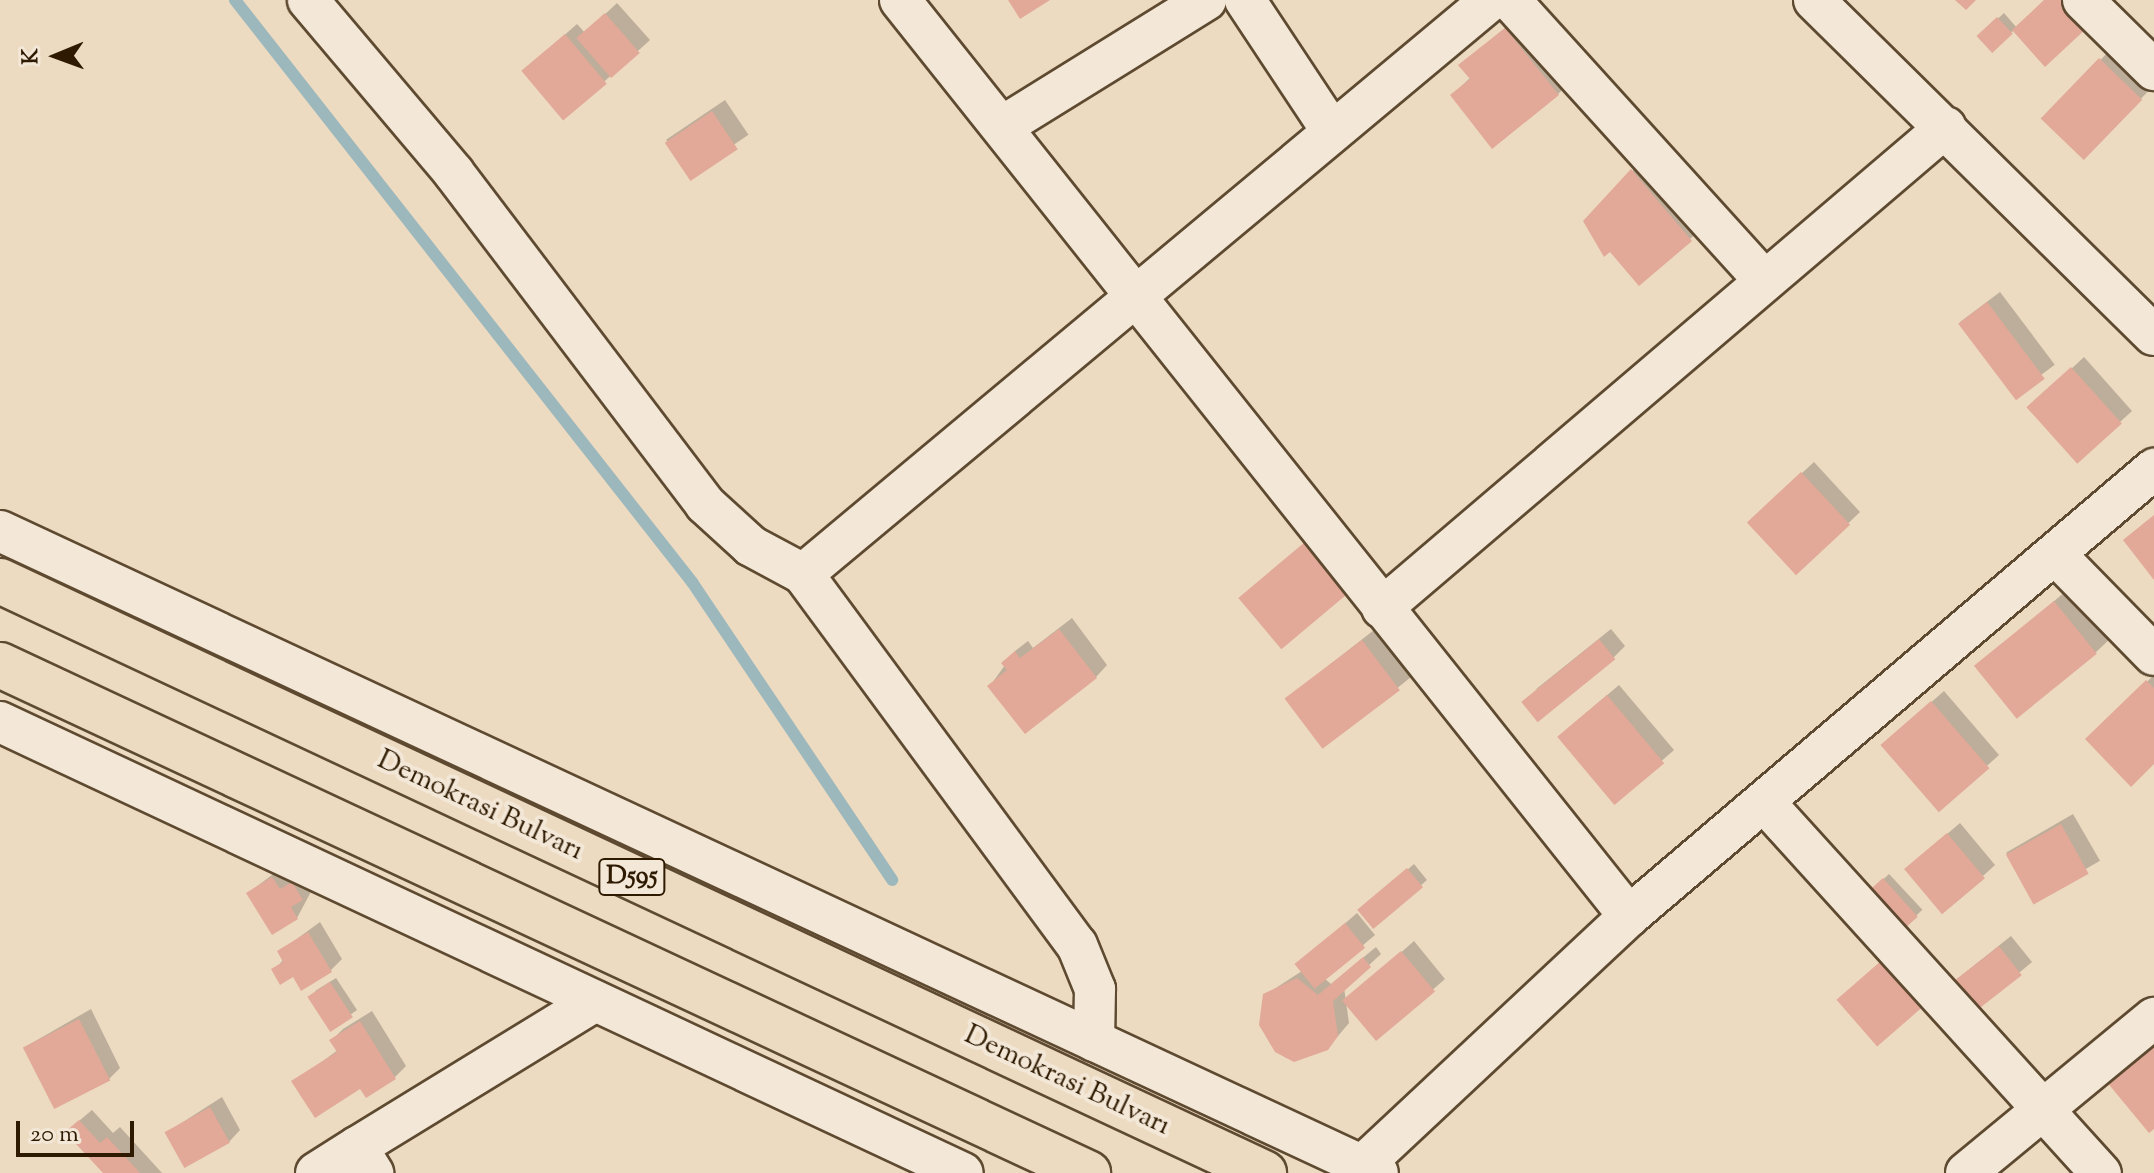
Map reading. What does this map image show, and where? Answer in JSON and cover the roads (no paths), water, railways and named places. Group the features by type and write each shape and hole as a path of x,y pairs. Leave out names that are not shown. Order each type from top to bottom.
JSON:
{"highway":[{"name":"Demokrasi Bulvarı","path":"0,581 1264,1173"},
{"name":"D595","path":"0,665 1088,1173"}],"street":[{"path":"308,0 454,173 705,504 751,546 803,574 1077,945 1095,989 1094,1041"},
{"path":"900,0 1629,916"},
{"path":"1003,126 1206,0"},
{"path":"1245,0 1331,130"},
{"path":"803,574 1331,130 1491,0"},
{"path":"1510,0 1765,281"},
{"path":"1814,0 2154,335"},
{"path":"2083,0 2154,70"},
{"path":"1382,608 1946,127"},
{"path":"0,531 1370,1169 1629,916 2154,469"},
{"path":"2055,554 2154,655"},
{"path":"0,722 963,1173"},
{"path":"1765,803 2042,1112 2101,1173"},
{"path":"316,1173 365,1160 595,1001"},
{"path":"1966,1173 2154,1018"}],"waterway":[{"path":"235,0 692,582 892,880"}]}
